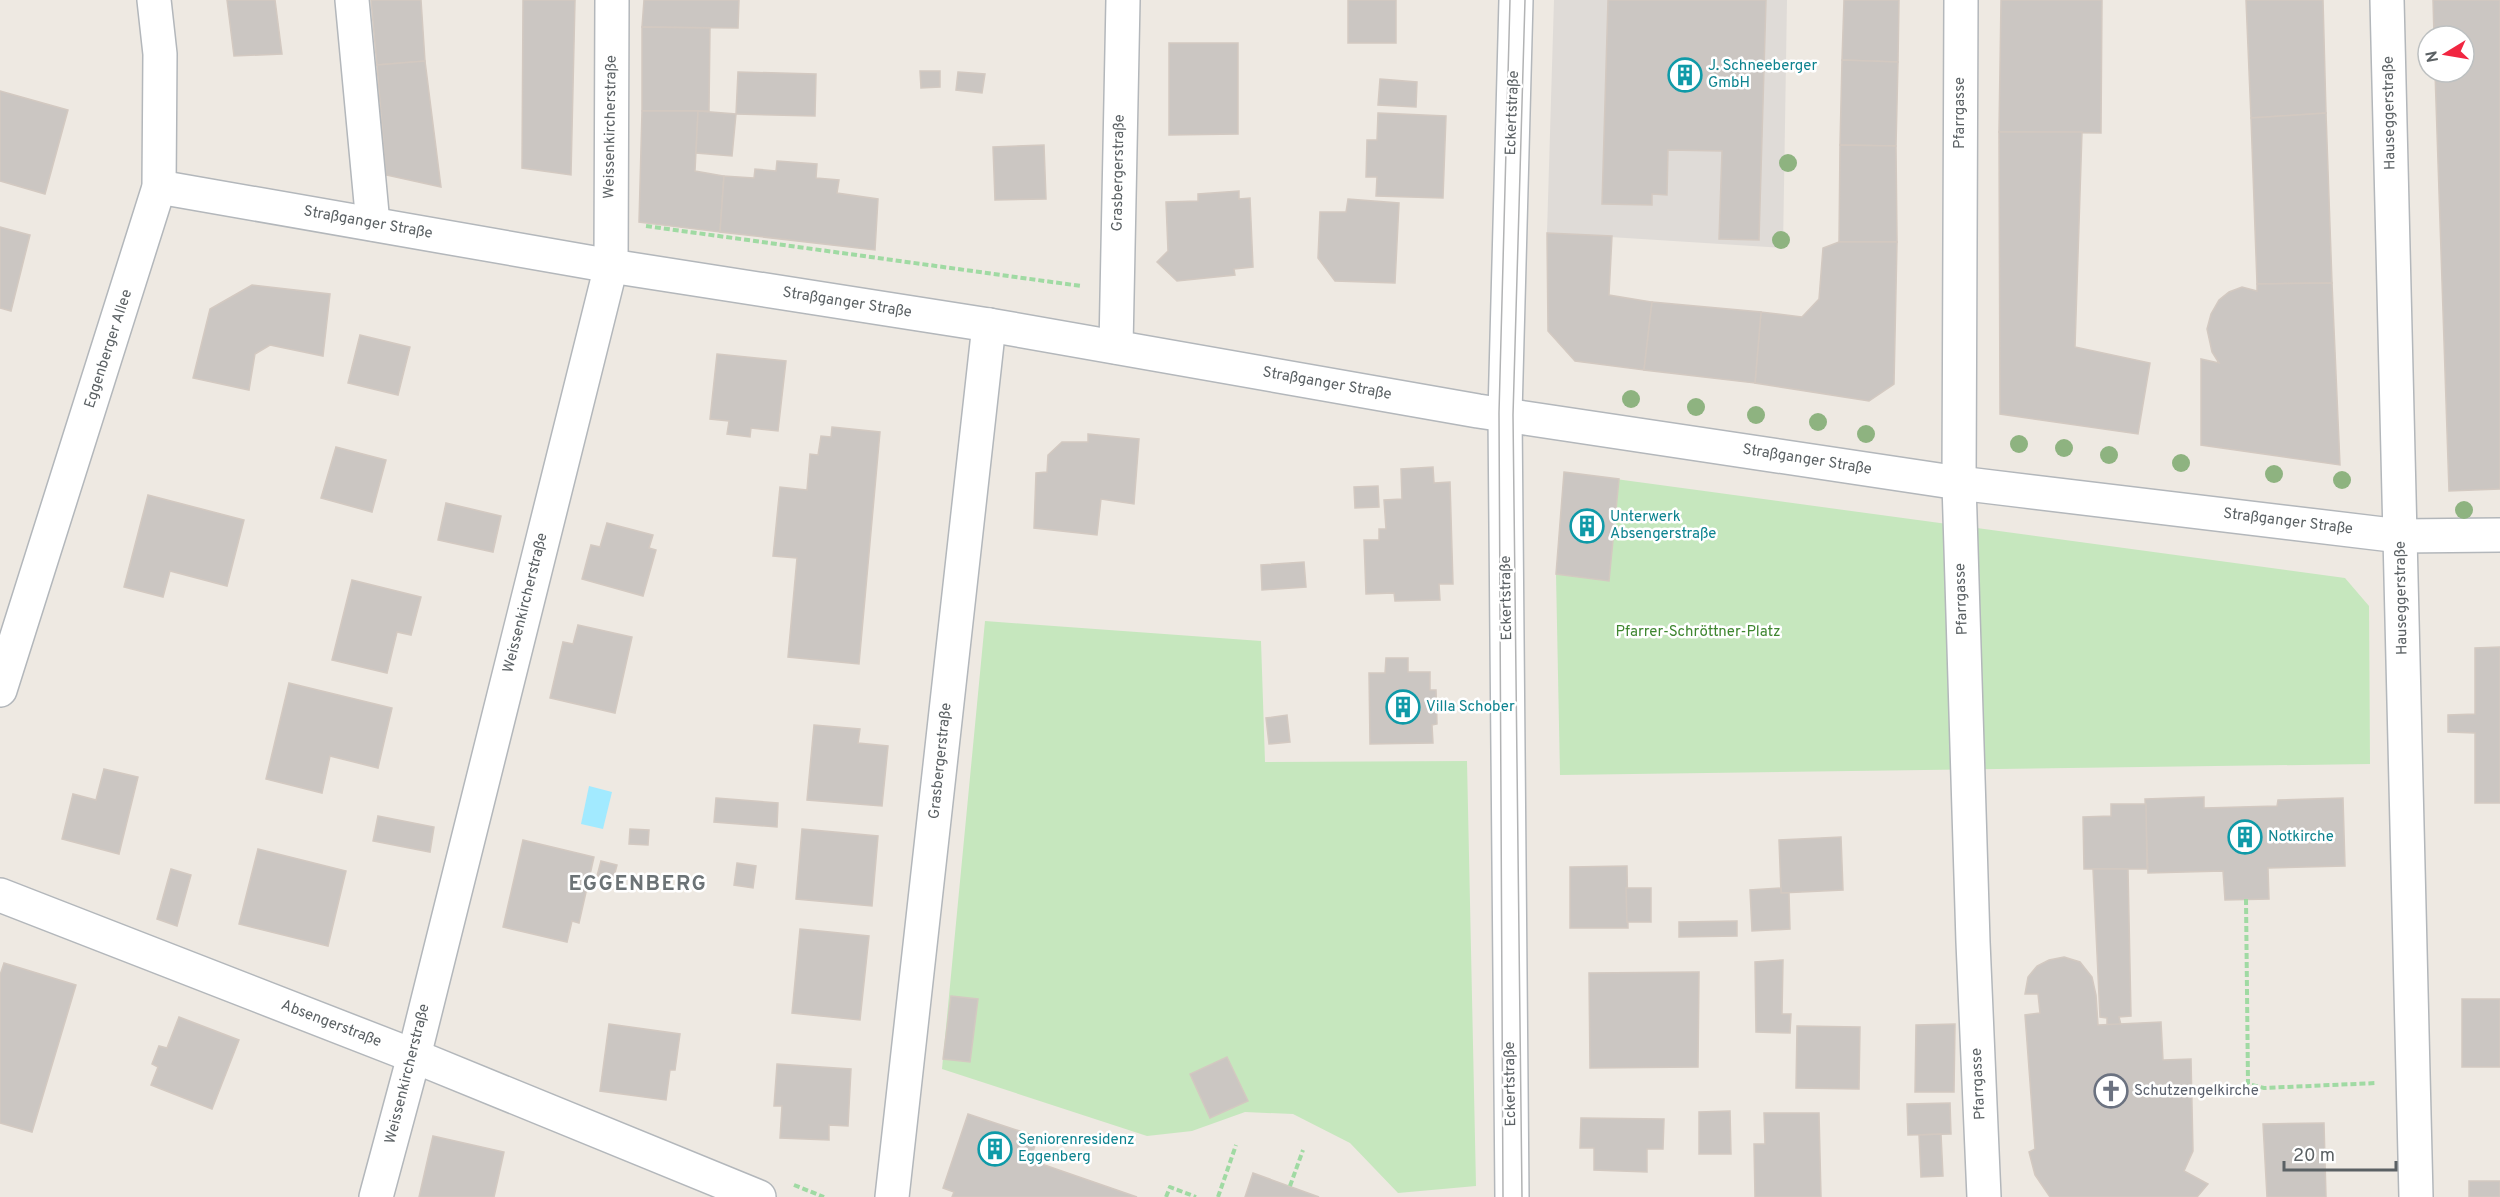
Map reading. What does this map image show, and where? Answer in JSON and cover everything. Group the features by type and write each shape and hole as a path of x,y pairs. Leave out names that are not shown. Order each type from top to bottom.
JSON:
{"street":[{"name":"Eggenberger Allee","path":"0,690 159,187 160,54 154,0"},
{"path":"352,0 373,224"},
{"name":"Weissenkircherstraße","path":"376,1197 414,1056 611,266 612,0"},
{"name":"Grasbergerstraße","path":"1116,347 1123,0"},
{"name":"Eckertstraße","path":"1512,1197 1505,414 1516,0"},
{"name":"Pfarrgasse","path":"1961,0 1959,483 1973,942 1984,1197"},
{"name":"Hauseggerstraße","path":"2387,0 2416,1197"},
{"name":"Straßganger Straße","path":"159,187 611,266 989,325 1505,414 1959,483 2400,536 2500,535"},
{"name":"Grasbergerstraße","path":"892,1197 989,325"},
{"name":"Absengerstraße","path":"0,895 414,1056 759,1197"}],"path":[{"path":"646,226 1082,286"},
{"path":"2246,899 2248,1084 2264,1088 2414,1082"},
{"path":"1218,1197 1236,1145"},
{"path":"1290,1186 1303,1150"},
{"path":"1166,1197 1170,1187 1196,1197"}],"shaded area":[{"path":"1554,0 1787,0 1783,248 1547,233"}],"green space":[{"name":"Pfarrer-Schröttner-Platz","path":"1564,472 2345,578 2369,606 2370,764 1560,775 1556,574"},
{"path":"985,621 1261,641 1265,762 1467,761 1476,1186 1398,1193 1350,1143 1293,1114 1245,1112 1192,1131 1147,1136 942,1069"}],"water":[{"path":"589,786 612,792 603,829 581,824"}],"building":[{"path":"227,0 275,0 282,54 234,56"},
{"path":"371,0 421,0 425,61 377,65"},
{"path":"523,0 575,0 571,175 522,168"},
{"path":"644,0 739,0 738,28 642,27"},
{"path":"1348,0 1396,0 1396,43 1348,43"},
{"name":"J. Schneeberger GmbH","path":"1608,0 1766,0 1759,240 1719,239 1722,151 1668,150 1667,195 1652,194 1652,205 1602,204"},
{"path":"1844,0 1899,0 1898,62 1842,60"},
{"path":"2001,0 2102,0 2101,133 1999,132"},
{"path":"2246,0 2323,0 2326,113 2251,118"},
{"path":"2433,0 2500,0 2500,489 2449,491 2435,84 2476,84 2476,24 2434,24"},
{"path":"642,27 710,28 709,111 642,111"},
{"path":"1169,43 1238,43 1238,134 1169,135"},
{"path":"1842,60 1898,62 1896,146 1840,145"},
{"path":"425,61 441,187 386,175 377,65"},
{"path":"920,71 940,71 940,87 921,88"},
{"path":"738,72 816,74 815,116 736,114"},
{"path":"958,72 985,74 982,93 956,90"},
{"path":"1380,79 1417,82 1416,107 1378,105"},
{"path":"0,91 68,110 45,194 0,181"},
{"path":"642,111 698,111 695,171 724,176 720,232 639,222"},
{"path":"698,111 736,114 732,156 696,153"},
{"path":"1378,113 1446,116 1443,198 1376,196 1377,177 1366,177 1367,140 1377,140"},
{"path":"2326,113 2332,283 2257,284 2251,118"},
{"path":"1999,132 2082,132 2075,347 2150,363 2138,434 2000,414"},
{"path":"1044,145 1046,199 995,200 993,147"},
{"path":"1840,145 1896,146 1897,242 1839,242"},
{"path":"777,161 817,164 816,178 839,180 837,193 878,199 875,250 720,232 724,176 754,178 755,169 776,171"},
{"path":"1239,191 1239,199 1250,198 1253,267 1234,269 1235,275 1177,281 1157,262 1168,251 1166,202 1198,201 1198,194"},
{"path":"1348,199 1399,203 1395,283 1335,281 1318,258 1320,212 1346,212"},
{"path":"0,227 30,235 11,311 0,308"},
{"path":"1547,233 1612,236 1609,295 1652,302 1644,370 1575,361 1548,331"},
{"path":"1839,242 1897,242 1894,384 1869,401 1755,383 1761,312 1802,317 1819,299 1823,248"},
{"path":"2332,283 2340,465 2201,445 2201,359 2219,363 2212,352 2207,329 2211,314 2219,300 2229,292 2242,287 2257,291 2257,284"},
{"path":"252,285 330,294 323,356 270,345 255,354 249,390 193,378 210,309"},
{"path":"1652,302 1761,312 1755,383 1644,370"},
{"path":"360,335 410,347 398,395 348,383"},
{"path":"717,354 786,361 778,431 751,428 750,437 727,434 729,421 710,419"},
{"path":"832,427 880,432 859,664 788,657 797,558 773,556 780,487 807,490 810,454 818,455 821,436 831,437"},
{"path":"1088,434 1139,439 1134,504 1101,499 1097,535 1034,528 1036,473 1047,472 1048,455 1062,442 1088,442"},
{"path":"336,447 386,460 372,512 321,498"},
{"path":"1433,467 1434,483 1450,482 1453,584 1439,584 1440,600 1395,601 1394,593 1366,594 1364,540 1379,540 1379,529 1386,529 1384,500 1402,499 1401,469"},
{"name":"Unterwerk Absengerstraße","path":"1564,472 1619,479 1609,581 1556,574"},
{"path":"1378,486 1379,507 1355,508 1354,487"},
{"path":"148,495 244,520 227,586 170,571 163,597 124,587"},
{"path":"446,503 501,516 493,552 438,540"},
{"path":"607,523 653,535 649,548 656,550 643,596 582,579 591,545 600,547"},
{"path":"1304,562 1306,587 1262,590 1261,565"},
{"path":"352,580 421,597 411,635 397,632 387,673 332,660"},
{"path":"578,625 632,637 615,713 550,698 563,642 573,644"},
{"path":"2500,647 2500,803 2475,803 2475,733 2448,732 2448,715 2475,714 2475,648"},
{"name":"Villa Schober","path":"1386,658 1408,658 1408,672 1430,672 1430,690 1436,690 1437,724 1432,725 1433,743 1370,744 1369,673 1385,673"},
{"path":"289,683 392,708 378,768 330,756 322,793 266,779"},
{"path":"1287,715 1290,742 1269,744 1266,718"},
{"path":"814,725 860,729 858,743 888,746 882,806 807,800"},
{"path":"104,769 138,777 119,854 62,839 73,794 96,800"},
{"name":"Notkirche","path":"2204,797 2204,808 2277,806 2278,800 2343,798 2345,866 2268,868 2269,899 2225,900 2223,871 2148,873 2145,799"},
{"path":"716,798 778,803 777,827 714,822"},
{"path":"2111,804 2146,804 2147,869 2084,869 2083,817 2111,816"},
{"path":"378,816 434,827 430,852 373,841"},
{"path":"630,829 649,830 648,845 629,844"},
{"path":"802,829 878,836 872,906 796,899"},
{"path":"1841,837 1843,890 1781,893 1779,840"},
{"path":"523,840 594,857 579,923 572,921 567,942 503,927"},
{"path":"258,849 346,871 328,946 239,924"},
{"path":"601,861 617,865 613,880 597,876"},
{"path":"737,863 756,866 753,888 734,885"},
{"path":"1627,866 1628,928 1570,928 1570,867"},
{"path":"171,869 191,875 177,926 157,919"},
{"path":"2093,869 2128,869 2131,1016 2119,1017 2121,1025 2107,1026 2107,1018 2100,1017"},
{"path":"1626,888 1651,888 1651,922 1627,922"},
{"path":"1781,888 1781,893 1789,893 1790,929 1752,931 1750,890"},
{"path":"1737,921 1737,936 1679,937 1679,922"},
{"path":"800,929 869,936 860,1020 792,1013"},
{"name":"Schutzengelkirche","path":"2064,957 2080,962 2092,977 2098,1025 2161,1022 2163,1060 2191,1059 2193,1151 2184,1171 2208,1184 2197,1197 2050,1197 2035,1175 2029,1152 2035,1149 2025,1015 2040,1013 2038,994 2025,994 2028,977 2037,966 2049,960"},
{"path":"1783,960 1782,1014 1791,1014 1790,1033 1756,1032 1755,962"},
{"path":"4,963 76,985 32,1132 0,1123 0,975"},
{"path":"1699,972 1698,1067 1590,1068 1589,973"},
{"path":"951,996 978,999 970,1062 943,1059"},
{"path":"2462,999 2500,999 2500,1067 2462,1067"},
{"path":"179,1017 239,1040 212,1109 151,1085 158,1067 152,1064 159,1046 167,1048"},
{"path":"609,1024 680,1034 675,1070 670,1070 666,1100 600,1091"},
{"path":"1955,1024 1954,1092 1915,1092 1916,1025"},
{"path":"1797,1026 1860,1027 1859,1089 1796,1088"},
{"path":"1227,1057 1248,1101 1210,1118 1190,1074"},
{"path":"777,1064 851,1069 848,1126 829,1125 829,1140 780,1138 782,1106 774,1106"},
{"path":"1950,1103 1951,1134 1908,1135 1907,1104"},
{"path":"1730,1111 1731,1154 1699,1154 1699,1112"},
{"path":"1764,1113 1819,1113 1821,1197 1755,1197 1754,1144 1765,1144"},
{"name":"Seniorenresidenz Eggenberg","path":"968,1114 1038,1137 1030,1160 1137,1197 952,1197 954,1192 943,1188"},
{"path":"1581,1118 1664,1119 1663,1149 1647,1149 1647,1172 1594,1170 1594,1148 1580,1148"},
{"path":"2324,1123 2326,1197 2267,1197 2263,1124"},
{"path":"1941,1134 1943,1176 1921,1177 1919,1135"},
{"path":"433,1136 504,1152 494,1197 419,1197"},
{"path":"1253,1173 1319,1197 1245,1197"},
{"path":"2469,1181 2500,1181 2500,1197 2469,1197"}],"tram line":[{"path":"1503,1197 1499,413 1510,0"},
{"path":"1522,1197 1513,415 1525,0"}],"place":[{"name":"J. Schneeberger GmbH","path":"1685,75"},
{"name":"Unterwerk Absengerstraße","path":"1587,526"},
{"name":"Villa Schober","path":"1403,707"},
{"name":"Notkirche","path":"2245,837"},
{"name":"Schutzengelkirche","path":"2111,1091"},
{"name":"Seniorenresidenz Eggenberg","path":"995,1149"}],"district":[{"name":"EGGENBERG","path":"638,884"}]}
